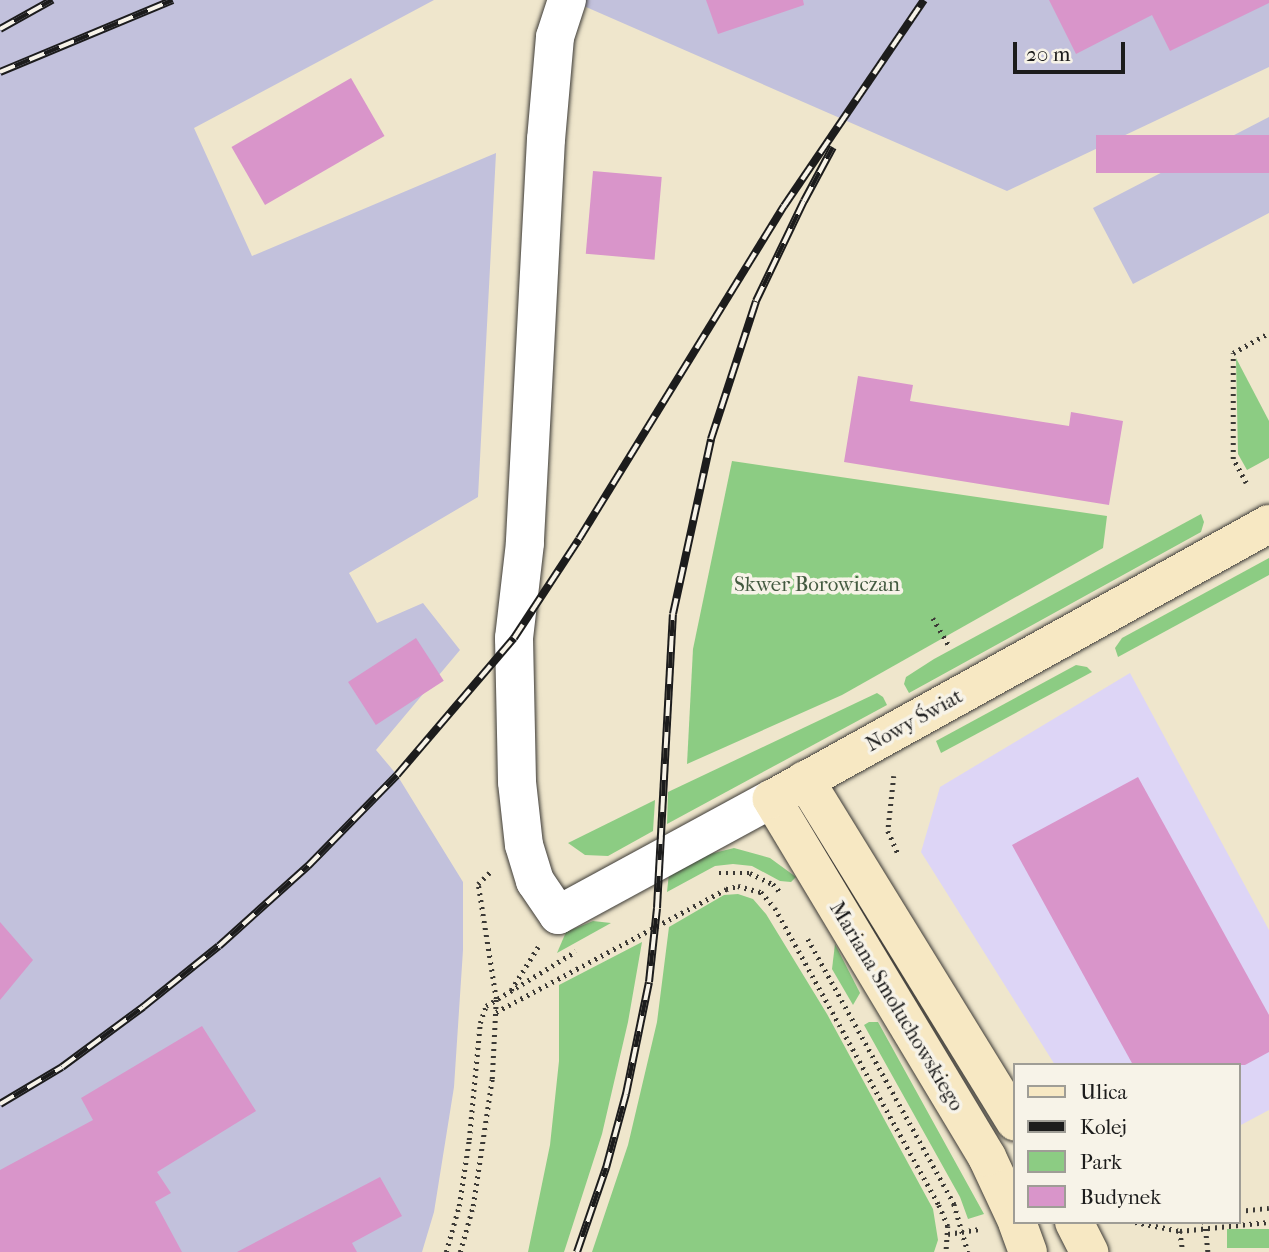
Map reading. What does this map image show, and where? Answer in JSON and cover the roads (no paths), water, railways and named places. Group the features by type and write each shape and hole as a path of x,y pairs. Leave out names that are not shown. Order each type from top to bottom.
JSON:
{"street":[{"name":"Nowy Świat","path":"567,0 555,37 546,139 525,543 514,638 517,782 524,845 535,881 558,915 1269,524"},
{"name":"Mariana Smoluchowskiego","path":"805,780 1014,1120"},
{"name":"Mariana Smoluchowskiego","path":"772,799 987,1157 1014,1215"},
{"path":"1018,1224 1028,1252"},
{"path":"1075,1224 1089,1252"}],"railway":[{"path":"0,29 52,0"},
{"path":"0,72 173,0"},
{"path":"0,1104 62,1067 143,1007 219,946 308,866 397,775 514,638 579,539 784,206 924,0"},
{"path":"577,1252 606,1168 626,1094 649,982 657,908 673,614 711,439 756,301 833,147"}],"park label":[{"name":"Skwer Borowiczan","path":"817,584"}]}
